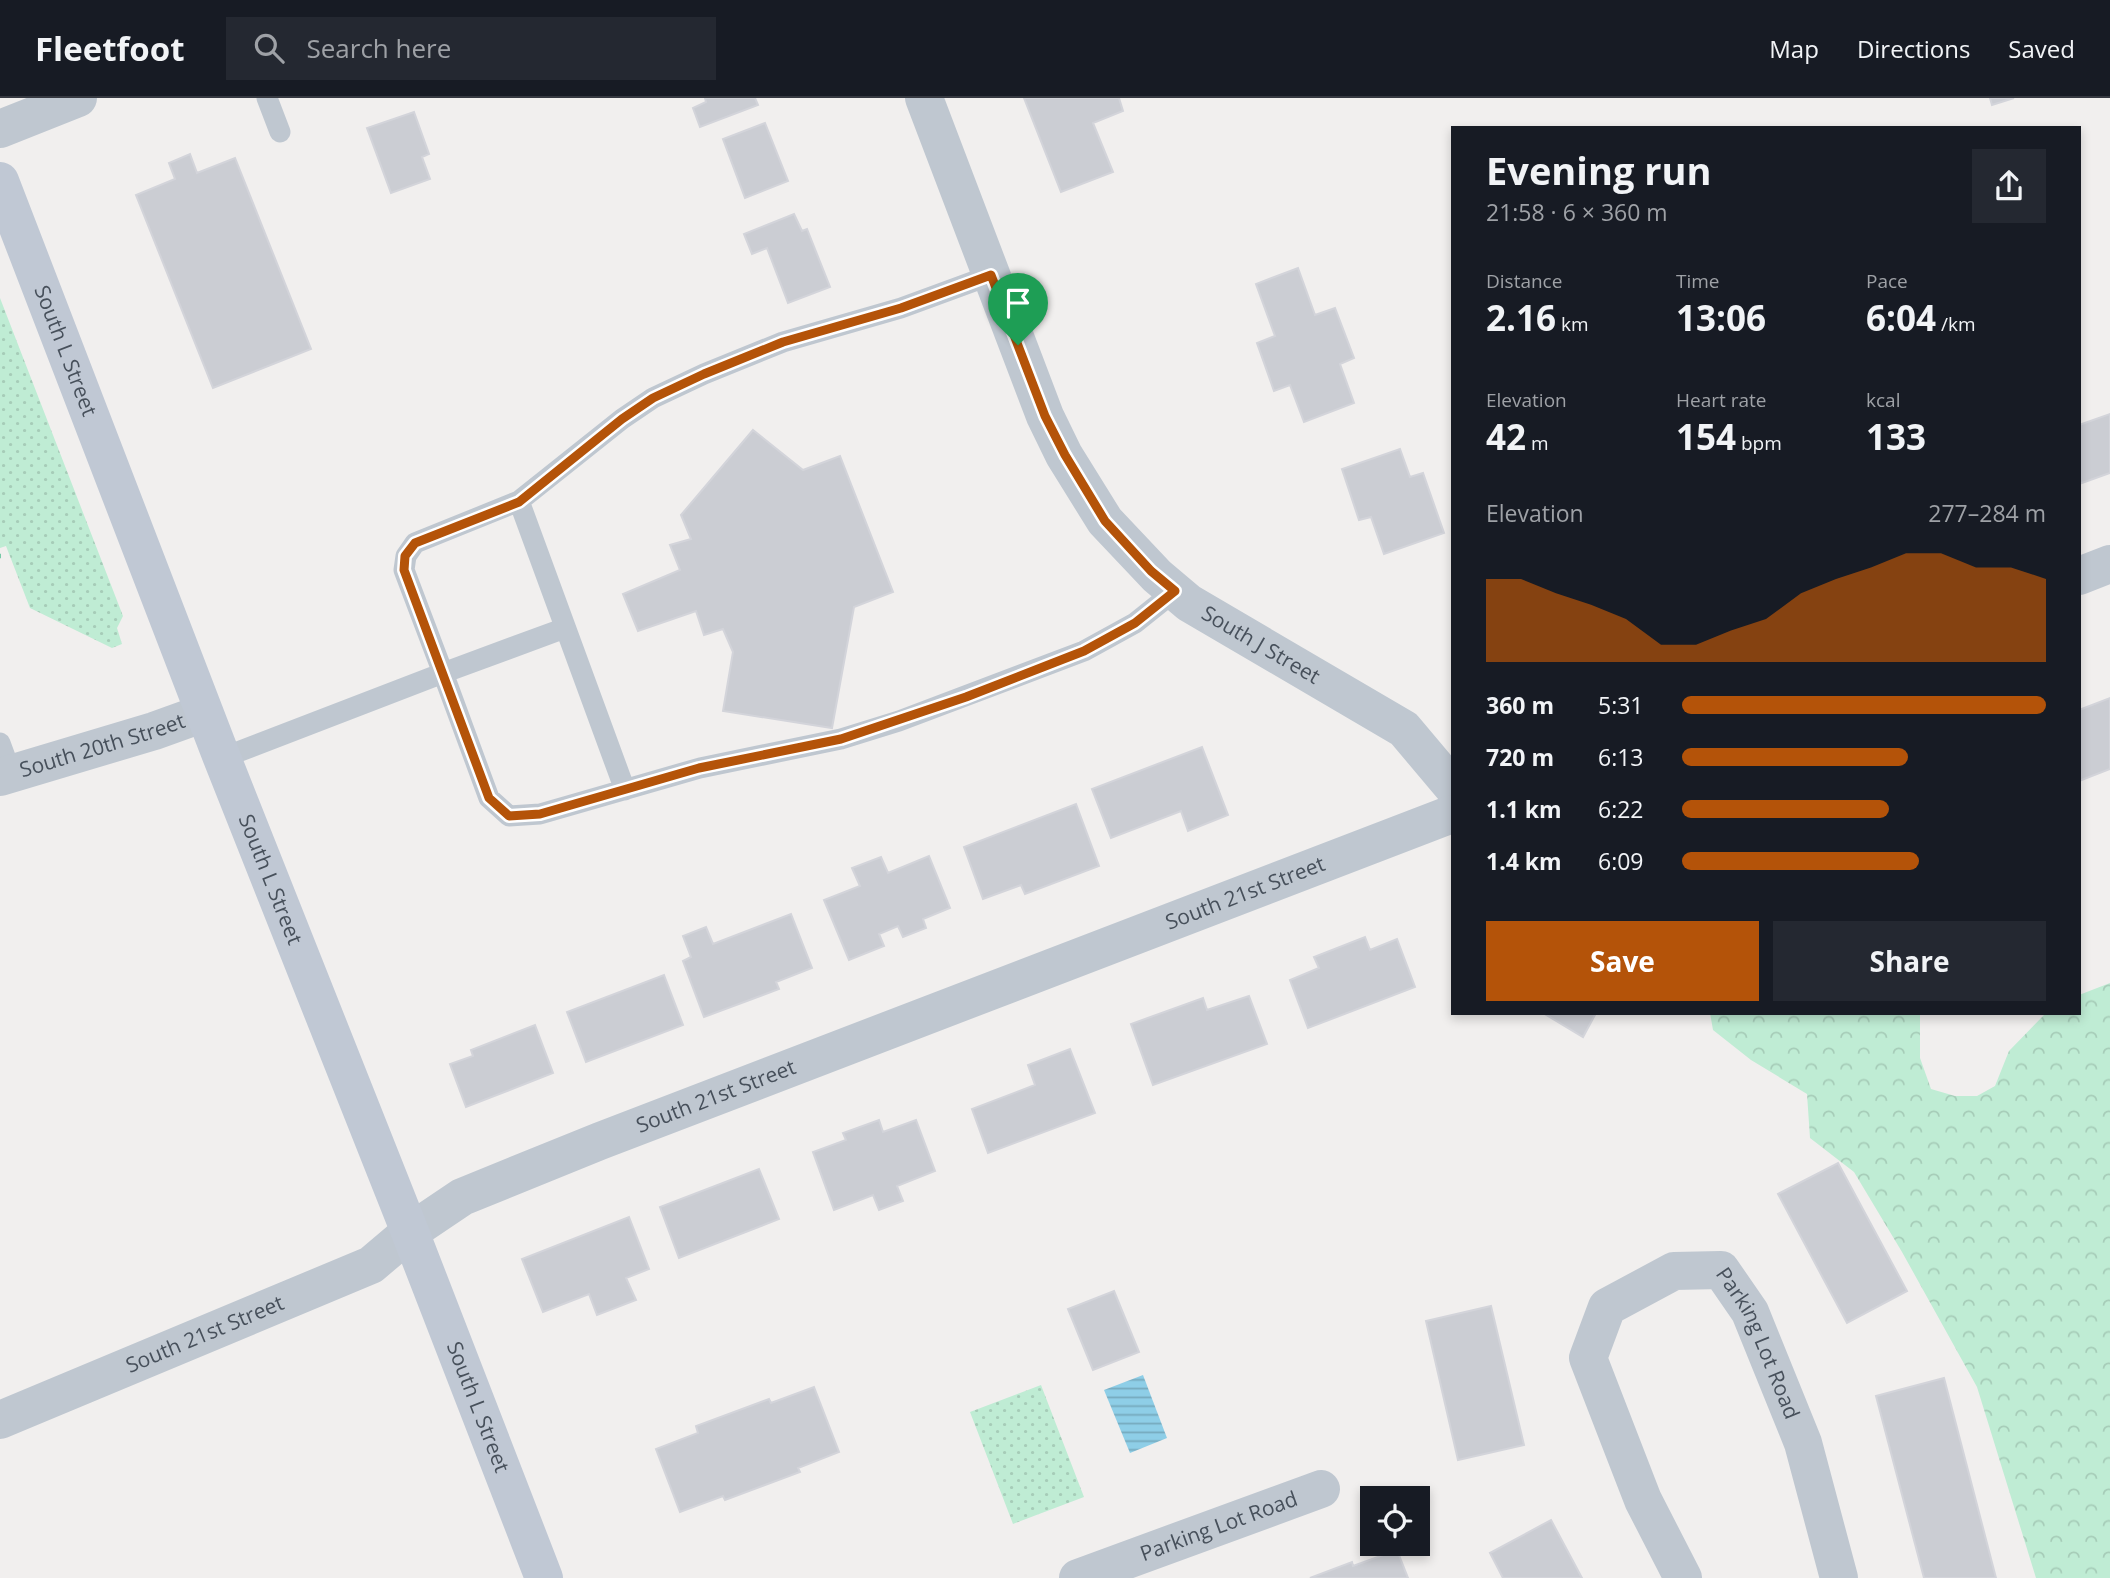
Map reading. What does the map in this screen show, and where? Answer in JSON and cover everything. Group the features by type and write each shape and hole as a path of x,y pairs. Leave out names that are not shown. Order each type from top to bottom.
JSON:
{"street":[{"path":"0,129 78,98"},
{"name":"South J Street","path":"924,98 1045,416 1105,521 1151,571 1188,603 1404,729 1451,785"},
{"name":"South L Street","path":"0,181 204,713 544,1578"},
{"path":"2081,575 2110,564"},
{"name":"South 20th Street","path":"4,764 154,731 204,713"},
{"name":"South 21st Street","path":"0,1420 371,1265 410,1232 462,1197 600,1141 1451,814"},
{"name":"Parking Lot Road","path":"1683,1578 1643,1500 1588,1358 1606,1307 1674,1271 1721,1270 1750,1312 1803,1443 1839,1578"},
{"name":"Parking Lot Road","path":"1078,1578 1321,1489"}],"lane":[{"path":"267,98 280,132"},
{"path":"991,275 901,308 783,342 704,374 653,398 622,419 519,502 415,543 405,556 404,570 489,798 509,816 540,814 699,768 841,739 955,701 1084,651 1135,623 1175,591"},
{"path":"519,502 625,790"},
{"path":"222,758 565,628"}],"green space":[{"path":"0,298 123,616 117,628 122,644 112,648 30,608 6,546 0,548"},
{"path":"2110,983 2110,1578 2036,1578 1977,1387 1902,1252 1854,1172 1810,1138 1807,1094 1751,1060 1713,1030 1710,1015 1920,1015 1920,1058 1931,1089 1955,1096 1977,1096 1995,1086 2009,1051 2044,1015 2081,1015 2081,994"},
{"path":"1041,1385 1084,1497 1013,1524 970,1412"}],"water":[{"path":"1143,1375 1167,1438 1130,1453 1104,1390"}],"building":[{"path":"705,98 755,98 758,105 700,127 693,108 706,102"},
{"path":"1024,98 1119,98 1123,111 1093,123 1113,172 1061,192"},
{"path":"1990,98 2014,98 1992,105"},
{"path":"414,112 429,154 422,157 430,179 391,193 367,128"},
{"path":"765,123 788,181 745,198 723,139"},
{"path":"190,154 197,173 235,158 311,349 213,388 136,195 175,179 169,163"},
{"path":"794,214 802,231 807,229 830,287 788,303 767,248 752,254 744,234"},
{"path":"1298,268 1315,315 1335,308 1354,358 1340,364 1354,403 1304,422 1290,385 1274,391 1257,343 1275,336 1256,284"},
{"path":"2110,414 2110,473 2081,483 2081,424"},
{"path":"753,430 803,470 840,456 893,592 854,607 832,728 723,711 733,652 723,629 704,635 696,611 638,631 623,594 680,570 670,545 691,539 681,515"},
{"path":"1400,449 1410,477 1423,473 1444,533 1384,554 1371,517 1359,520 1342,469"},
{"path":"2110,698 2110,769 2081,780 2081,709"},
{"path":"1202,747 1228,815 1188,831 1181,811 1111,838 1092,789"},
{"path":"1076,804 1099,866 1025,894 1021,885 983,899 964,847"},
{"path":"929,856 950,908 923,919 926,928 903,937 898,926 879,934 884,946 849,960 824,900 860,886 852,868 881,857 888,873"},
{"path":"791,914 812,968 776,982 779,989 704,1017 683,961 691,957 683,936 706,927 713,944"},
{"path":"1365,937 1370,950 1397,939 1415,987 1308,1028 1290,980 1319,968 1314,957"},
{"path":"664,975 683,1025 586,1062 567,1012"},
{"path":"1249,996 1267,1044 1153,1085 1131,1024 1203,998 1207,1010"},
{"path":"1546,1015 1595,1015 1583,1037"},
{"path":"535,1025 553,1073 466,1107 450,1064 473,1056 471,1050"},
{"path":"1070,1049 1095,1113 988,1153 972,1109 1035,1085 1028,1065"},
{"path":"879,1120 883,1132 916,1120 935,1171 897,1186 903,1201 879,1210 873,1195 834,1210 813,1152 846,1140 843,1133"},
{"path":"1838,1163 1907,1291 1847,1323 1778,1194"},
{"path":"759,1169 779,1219 679,1258 660,1207"},
{"path":"629,1217 649,1269 626,1278 636,1300 597,1315 589,1294 543,1312 522,1259"},
{"path":"1114,1291 1139,1352 1093,1370 1068,1309"},
{"path":"1491,1306 1524,1445 1458,1460 1426,1321"},
{"path":"1944,1378 1996,1578 1924,1578 1876,1396"},
{"path":"814,1387 839,1452 798,1468 800,1472 725,1500 723,1496 680,1512 656,1449 698,1433 696,1426 769,1399 771,1403"},
{"path":"1551,1520 1582,1578 1503,1578 1490,1553"},
{"path":"1380,1556 1399,1556 1408,1578 1310,1578 1352,1562 1353,1566"}],"route":[{"path":"991,275 1018,345 1045,416 1105,521 1151,571 1175,591 1135,623 1084,651 899,722 841,739 699,768 540,814 509,816 500,811 489,798 404,570 405,556 415,543 519,502 622,419 653,398 783,342 901,308 991,275"}]}
